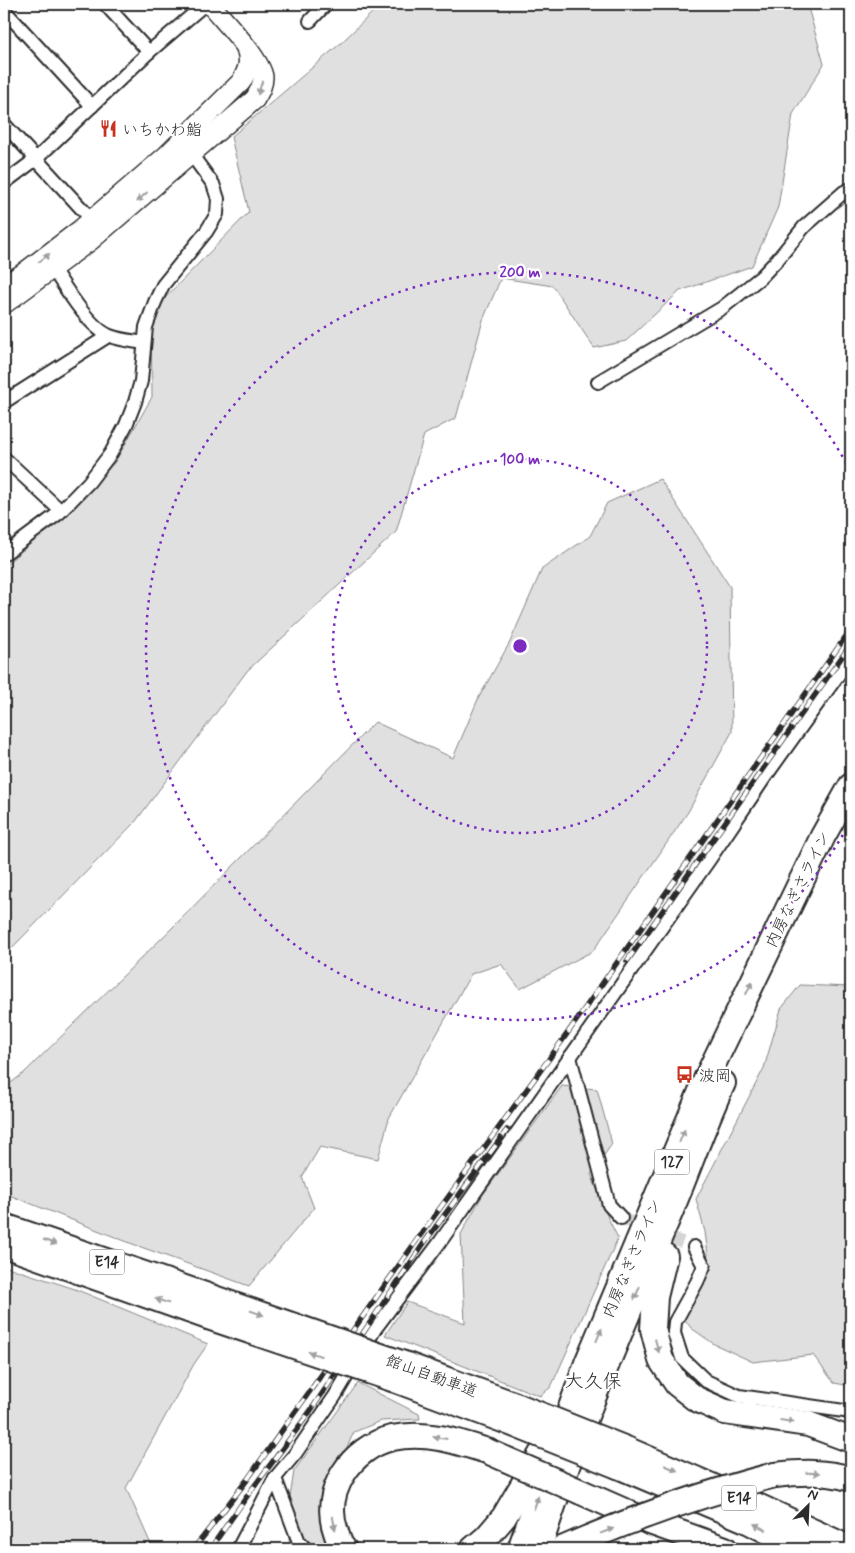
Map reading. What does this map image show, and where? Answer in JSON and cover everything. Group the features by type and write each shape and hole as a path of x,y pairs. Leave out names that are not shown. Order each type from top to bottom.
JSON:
{"highway":[{"name":"内房なぎさライン","path":"520,1549 587,1364 707,1077 823,836 851,786"},
{"name":"内房なぎさライン","path":"539,1549 553,1502 718,1092 836,844 851,818"},
{"path":"678,1195 655,1297 653,1329 661,1360 677,1384 696,1399 725,1412 808,1424 851,1440"},
{"name":"館山自動車道","path":"4,1226 209,1307"},
{"name":"館山自動車道","path":"4,1246 209,1307 399,1372 622,1457 751,1503 851,1549"},
{"path":"473,1549 486,1538 504,1516 538,1459 587,1364"},
{"path":"344,1549 341,1546 333,1524 332,1505 335,1488 346,1467 373,1445 392,1438 419,1436 451,1440 487,1451 647,1521 725,1549"},
{"name":"館山自動車道","path":"622,1457 803,1549"},
{"path":"562,1549 674,1507 743,1484 775,1476 819,1472 851,1479"}],"street":[{"path":"106,4 149,52"},
{"path":"4,183 36,159 149,52 205,4"},
{"path":"4,304 53,269 122,215 255,99 261,88 263,76 244,45 210,4"},
{"path":"310,21 326,4"},
{"path":"4,10 92,106"},
{"path":"4,285 22,275 92,220 166,156 241,82 248,71 249,62 244,45"},
{"path":"4,124 92,220"},
{"path":"4,554 62,511 90,482 111,453 126,426 141,381 146,327 154,302 164,285 206,232 217,214 218,199 213,184 191,154"},
{"path":"598,382 722,308 761,277 804,227 844,192 851,190"},
{"path":"53,269 90,322 108,336 144,343"},
{"path":"4,402 108,336"},
{"path":"4,458 62,511"},
{"path":"238,1549 275,1478 295,1454 335,1396 375,1329 440,1242 851,657"},
{"path":"570,1057 609,1205 621,1218"},
{"path":"694,1247 704,1266 675,1322 674,1333 682,1358 706,1381 739,1396 851,1412"},
{"path":"275,1478 299,1542 306,1549"}],"shaded area":[{"path":"381,4 807,4 824,64 793,114 778,207 752,266 680,291 626,341 594,348 553,286 501,278 483,320 456,418 424,435 396,532 247,671 136,821 4,956 4,566 72,508 115,462 152,397 151,312 249,212 231,137 341,43"},
{"path":"660,479 730,587 732,732 688,812 593,951 520,989 501,964 471,974 389,1118 378,1159 320,1147 302,1177 314,1208 249,1286 130,1243 4,1193 4,1088 24,1073 173,927 375,722 453,758 478,699 510,642 542,569 590,536 607,503"},
{"path":"800,985 851,987 851,1386 834,1383 813,1355 753,1362 714,1344 691,1328 675,1306 708,1255 705,1232 696,1199 764,1068 781,1009"},
{"path":"562,1086 597,1089 612,1144 591,1174 618,1238 551,1387 540,1396 385,1335 407,1302 465,1323 461,1234 482,1196"},
{"path":"4,1266 75,1289 208,1344 194,1364 126,1488 153,1549 4,1549"},
{"path":"358,1383 419,1414 420,1419 381,1421 354,1432 319,1508 331,1549 290,1549 287,1516 294,1471"}],"tunnel":[{"path":"621,1218 694,1247"}],"railway":[{"path":"193,1549 247,1480 419,1237 562,1041 851,629"},
{"path":"627,961 851,644"},
{"path":"210,1549 309,1413 424,1243 507,1130"}],"place":[{"name":"いちかわ鮨","path":"108,129"},
{"name":"波岡","path":"685,1075"}],"district":[{"name":"大久保","path":"593,1380"}]}
